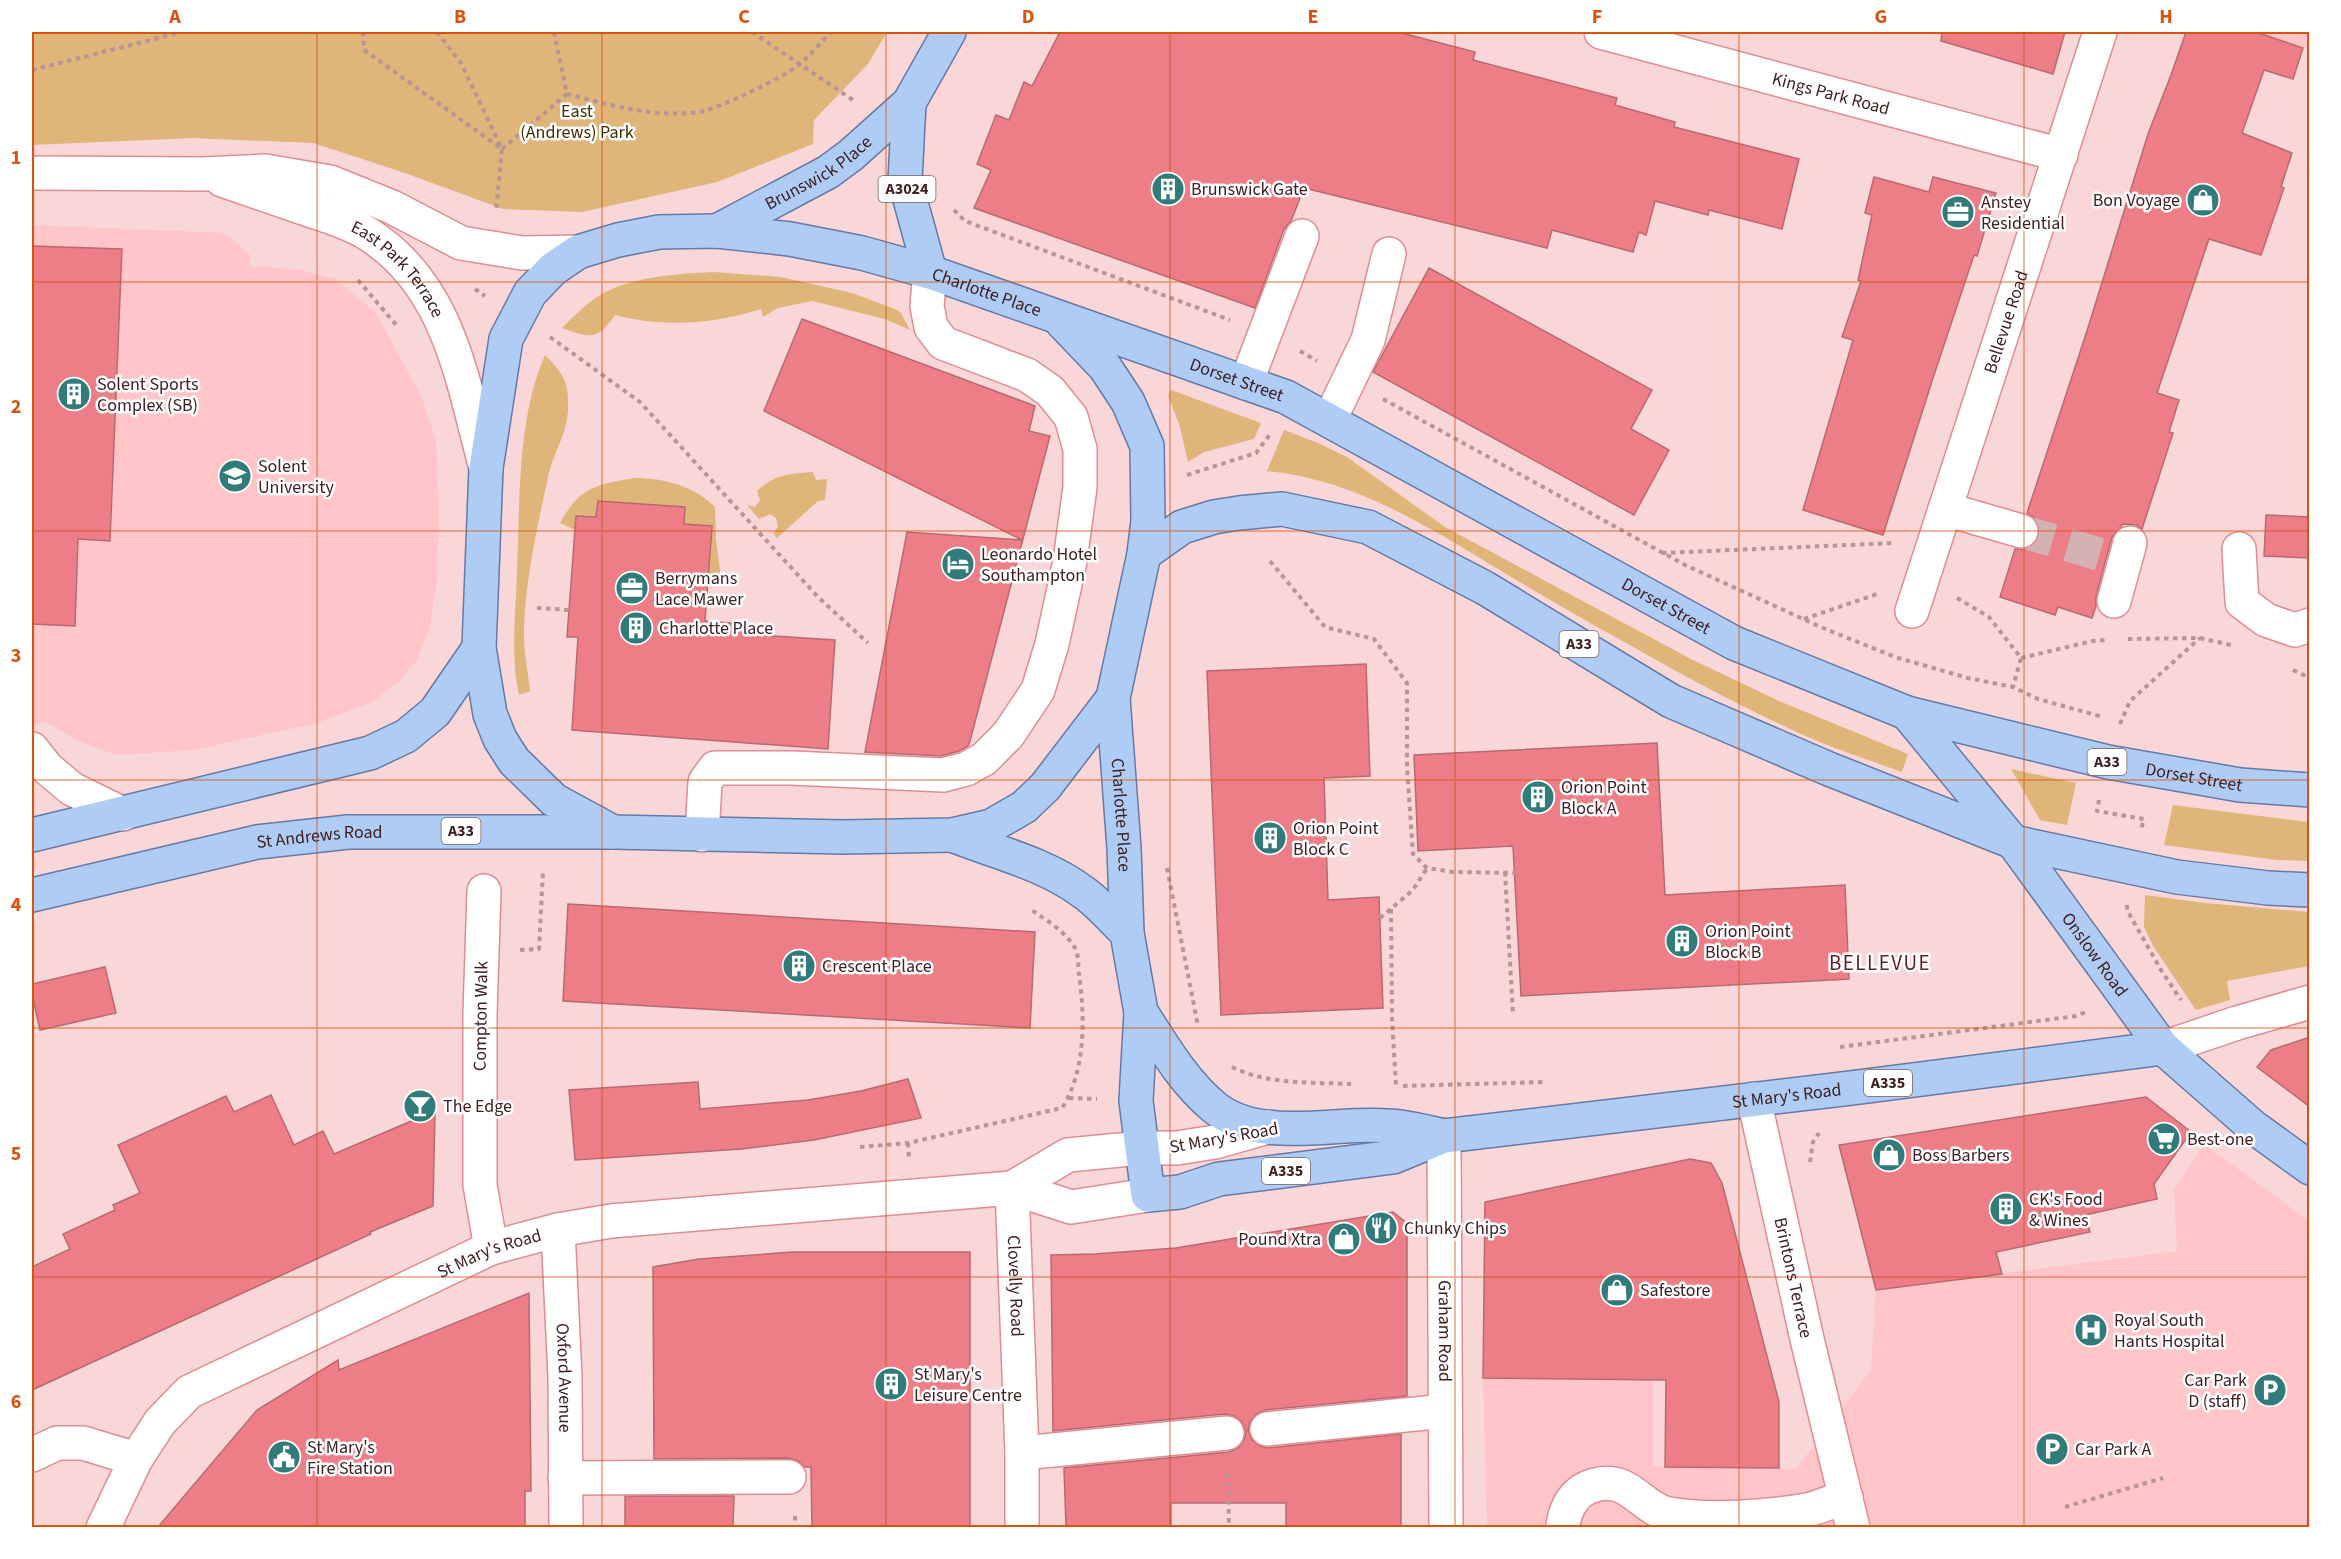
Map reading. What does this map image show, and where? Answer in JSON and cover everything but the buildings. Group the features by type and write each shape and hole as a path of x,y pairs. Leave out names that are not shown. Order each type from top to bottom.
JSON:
{"main road":[{"name":"Brunswick Place","path":"717,231 828,172 851,155 909,102 949,32"},
{"name":"Brunswick Place","path":"909,102 905,181 911,211 930,272"},
{"name":"Charlotte Place","path":"1113,698 1044,787 1024,807 992,826 952,835 843,837 613,832 554,800 514,761 500,739 490,714 479,648 486,468 506,339 530,292 553,269 578,252 618,240 659,232 717,231 790,239 862,254 930,272 1058,318 1105,367 1128,402 1147,446 1148,521 1144,554 1113,698 1124,848 1127,933 1141,1012 1136,1101 1148,1195"},
{"name":"Dorset Street","path":"1058,318 1286,397 1330,419 1430,477 1734,643 1907,713 2108,762 2240,785 2310,790"},
{"name":"A33","path":"1144,554 1182,527 1214,517 1239,513 1282,509 1368,527 1485,588 1671,701 1829,770 2013,842 2177,877 2268,888 2310,890"},
{"path":"32,835 370,753 406,735 435,712 479,648"},
{"name":"Onslow Road","path":"1907,713 2013,842 2163,1048 2252,1126 2310,1168"},
{"name":"St Andrews Road","path":"32,895 257,842 348,832 613,832"},
{"name":"Charlotte Place","path":"952,835 1044,870 1068,882 1085,893 1127,933"},
{"name":"Charlotte Place","path":"1141,1012 1177,1068 1215,1107 1238,1121 1268,1127"},
{"name":"St Mary's Road","path":"1148,1195 1180,1192 1219,1179 1393,1157 1444,1136 1754,1100 2163,1048"},
{"name":"St Mary's Road","path":"1268,1127 1389,1126 1444,1136"}],"street":[{"name":"Kings Park Road","path":"1601,32 2061,155"},
{"name":"Bellevue Road","path":"1911,611 2100,32"},
{"name":"East Park Terrace","path":"32,173 203,174 265,171 330,182 392,207 461,243 522,253 578,252"},
{"name":"East Park Terrace","path":"203,174 328,216 367,233 401,259 422,284 439,312 450,339 486,468"},
{"path":"1246,383 1302,236"},
{"path":"1330,419 1368,340 1389,254"},
{"path":"702,835 705,782 715,768 792,768 943,775 966,769 984,759 1008,735 1038,690 1052,644 1070,561 1080,487 1080,449 1071,417 1050,391 1027,375 942,343 931,327 927,306 930,272"},
{"path":"1945,509 2021,531"},
{"path":"2239,549 2242,602 2266,620 2295,630 2310,625"},
{"path":"2114,601 2122,554"},
{"path":"32,749 47,768 72,789 123,814"},
{"name":"Compton Walk","path":"484,891 480,1014 480,1185 491,1248"},
{"path":"2163,1048 2310,1002"},
{"name":"Brintons Terrace","path":"1754,1100 1807,1339 1837,1454 1849,1512"},
{"name":"St Mary's Road","path":"1011,1188 1068,1155 1141,1148 1177,1148 1215,1142 1268,1127"},
{"name":"Graham Road","path":"1444,1136 1446,1527"},
{"name":"St Mary's Road","path":"103,1527 136,1459 160,1422 189,1392 491,1248 558,1230 620,1220 1011,1188 1071,1207 1148,1195"},
{"name":"Clovelly Road","path":"1011,1188 1022,1453 1022,1527"},
{"name":"Oxford Avenue","path":"558,1230 565,1377 566,1527"},
{"path":"1267,1429 1445,1411"},
{"path":"1022,1453 1227,1433"},
{"path":"32,1455 57,1443 83,1443 136,1459"},
{"path":"565,1478 789,1477"},
{"path":"1563,1526 1565,1512 1573,1497 1594,1485 1617,1484 1666,1514 1716,1518 1808,1510 1849,1512"}],"path":[{"path":"32,70 182,32"},
{"path":"363,32 364,50 502,149"},
{"path":"437,32 461,63 502,149 496,211"},
{"path":"554,32 567,94"},
{"path":"752,32 856,102"},
{"path":"567,94 645,111 701,112 752,91 799,65 831,32"},
{"path":"502,149 567,94"},
{"path":"952,207 965,221 1238,322"},
{"path":"354,275 404,335"},
{"path":"475,289 487,297"},
{"path":"554,340 640,402 818,597 868,643"},
{"path":"1296,349 1324,365"},
{"path":"1376,395 1662,553 1804,619 1895,657 1968,678 2013,687 2038,699 2131,725"},
{"path":"1192,475 1256,453 1272,431"},
{"path":"1662,553 1934,542"},
{"path":"1270,561 1326,627 1374,639 1407,683 1407,768 1413,854 1427,868 1453,872 1516,873"},
{"path":"1804,619 1923,578 1989,617 2021,658"},
{"path":"537,608 570,610"},
{"path":"2120,723 2130,701 2199,639"},
{"path":"2124,640 2199,639 2233,645"},
{"path":"2021,658 2093,641 2114,640"},
{"path":"2013,687 2021,658"},
{"path":"2287,667 2310,678"},
{"path":"2304,675 2310,672"},
{"path":"2101,792 2097,811 2144,819 2140,835"},
{"path":"1166,866 1200,1035"},
{"path":"1380,918 1413,890 1427,868"},
{"path":"539,949 543,870"},
{"path":"1506,872 1513,1015"},
{"path":"2127,902 2127,909 2161,970 2187,1008"},
{"path":"860,1148 908,1143 1010,1121 1062,1108 1069,1098 1082,1043 1083,1004 1076,949 1056,927 1027,907"},
{"path":"1391,909 1392,1018 1396,1086"},
{"path":"1833,1048 2076,1016 2094,1008"},
{"path":"1230,1066 1247,1074 1275,1080 1352,1084"},
{"path":"1385,1085 1547,1082"},
{"path":"1069,1098 1093,1099"},
{"path":"1812,1172 1810,1162 1813,1142 1818,1134 1829,1128"},
{"path":"1227,1433 1229,1527"},
{"path":"2065,1507 2163,1478"}],"shaded area":[{"path":"2256,32 2309,32 2309,46 2303,48"},
{"name":"Solent University","path":"32,225 225,233 250,255 250,266 301,270 335,279 376,313 421,396 436,441 439,510 437,582 429,631 417,660 400,680 374,701 317,723 193,750 116,755 79,741 46,722 32,726"},
{"name":"Royal South Hants Hospital","path":"2204,1144 2309,1221 2309,1527 1487,1527 1483,1378 1653,1380 1653,1466 1796,1469 1871,1370 1876,1290 2177,1251 2174,1190"}],"green space":[{"name":"East (Andrews) Park","path":"32,32 887,32 868,64 814,120 813,144 717,182 582,212 503,209 405,173 313,143 193,138 32,145"},
{"path":"714,272 781,277 852,293 895,309 901,313 910,330 885,319 812,301 778,308 763,317 761,309 707,321 671,323 615,315 603,329 592,335 562,328 583,308 610,290 654,277"},
{"path":"545,355 564,380 568,393 568,411 565,427 551,465 533,550 524,627 530,691 519,695 514,633 522,461 529,406"},
{"path":"1171,390 1261,423 1254,439 1204,452 1188,462 1180,427 1168,395"},
{"path":"1284,430 1347,457 1445,527 1691,659 1779,701 1908,754 1902,772 1817,741 1721,695 1595,626 1443,536 1388,507 1330,484 1267,471"},
{"path":"813,472 816,480 827,479 825,500 818,501 777,538 773,533 778,527 776,518 770,514 759,519 747,505 755,507 760,500 757,491 769,481 790,474"},
{"path":"635,478 678,485 698,494 715,507 720,570 719,577 714,582 708,584 684,524 685,507 598,501 596,517 577,516 575,530 560,523 575,501 590,489"},
{"path":"2011,769 2076,783 2067,825 2040,820"},
{"path":"2173,805 2309,822 2309,861 2277,860 2164,845"},
{"path":"2145,895 2309,912 2309,966 2227,981 2230,1000 2196,1010 2153,946 2144,927"}],"tunnel":[{"path":"2021,531 2112,558"}],"place":[{"name":"Brunswick Gate","path":"1168,189"},
{"name":"Bon Voyage","path":"2203,200"},
{"name":"Anstey Residential","path":"1958,212"},
{"name":"Solent Sports Complex (SB)","path":"74,394"},
{"name":"Solent University","path":"235,476"},
{"name":"Leonardo Hotel Southampton","path":"958,564"},
{"name":"Berrymans Lace Mawer","path":"632,588"},
{"name":"Charlotte Place","path":"636,628"},
{"name":"Orion Point Block A","path":"1538,797"},
{"name":"Orion Point Block C","path":"1270,838"},
{"name":"Orion Point Block B","path":"1682,941"},
{"name":"Crescent Place","path":"799,966"},
{"name":"The Edge","path":"420,1106"},
{"name":"Best-one","path":"2164,1139"},
{"name":"Boss Barbers","path":"1889,1155"},
{"name":"CK's Food & Wines","path":"2006,1209"},
{"name":"Chunky Chips","path":"1381,1228"},
{"name":"Pound Xtra","path":"1344,1239"},
{"name":"Safestore","path":"1617,1290"},
{"name":"Royal South Hants Hospital","path":"2091,1330"},
{"name":"St Mary's Leisure Centre","path":"891,1384"},
{"name":"Car Park D (staff)","path":"2270,1390"},
{"name":"Car Park A","path":"2052,1449"},
{"name":"St Mary's Fire Station","path":"284,1457"}],"district":[{"name":"BELLEVUE","path":"1880,963"}]}
